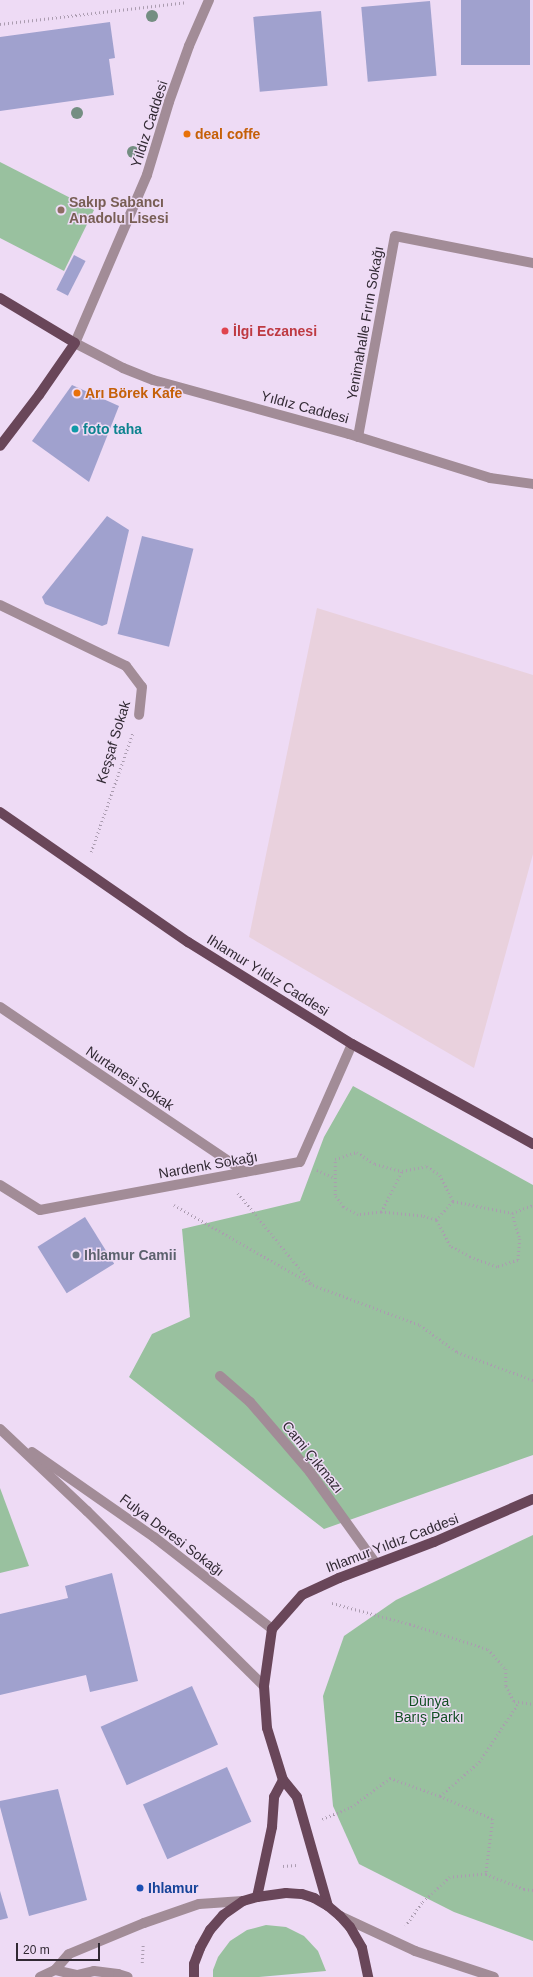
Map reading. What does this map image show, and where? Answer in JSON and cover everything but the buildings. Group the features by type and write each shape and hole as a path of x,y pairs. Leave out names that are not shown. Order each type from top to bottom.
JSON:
{"main road":[{"name":"Yıldız Caddesi","path":"0,298 75,343"},
{"path":"0,446 39,395 75,343"},
{"name":"Ihlamur Yıldız Caddesi","path":"0,812 84,872 188,942 352,1044 533,1144"},
{"name":"Ihlamur Yıldız Caddesi","path":"272,1629 302,1595 434,1542 533,1499"},
{"path":"272,1629 264,1686 267,1728 283,1780 297,1798 328,1906"},
{"path":"258,1896 272,1827 274,1797 283,1780"},
{"path":"194,1977 194,1964 200,1948 210,1930 223,1915 243,1901 258,1896 286,1894 302,1894 314,1898 328,1906 340,1916 350,1927 362,1948 368,1977"}],"street":[{"name":"Yıldız Caddesi","path":"209,0 189,46 169,102 147,176 75,343 123,368 153,380 358,437 490,478 533,484"},
{"name":"Yenimahalle Fırın Sokağı","path":"358,437 395,236 533,263"},
{"name":"Keşşaf Sokak","path":"0,605 126,666 142,687 139,715"},
{"name":"Nurtanesi Sokak","path":"0,1007 245,1172"},
{"name":"Nardenk Sokağı","path":"0,1185 40,1210 300,1162 352,1044"},
{"name":"Cami Çıkmazı","path":"220,1376 250,1402 310,1472 376,1564"},
{"name":"Fulya Deresi Sokağı","path":"3,1432 154,1537 272,1629"},
{"name":"Fulya Deresi Sokağı","path":"3,1432 264,1686"},
{"path":"40,1977 55,1970 69,1954 144,1923 199,1904 243,1901"},
{"path":"340,1916 395,1943 494,1977"},
{"path":"55,1970 77,1975 94,1971 118,1974 128,1977"}],"path":[{"path":"0,24 174,2 193,1"},
{"name":"Keşşaf Sokak","path":"84,872 139,715"},
{"path":"453,1201 440,1175 427,1166 402,1170 375,1164 357,1152 335,1159 336,1196 342,1207 358,1215 381,1212 422,1216 436,1220 450,1246 470,1257 498,1267 518,1260 520,1239 512,1213"},
{"path":"381,1212 402,1170"},
{"path":"224,1176 313,1285"},
{"path":"148,1190 313,1285 420,1325 458,1352 533,1380"},
{"path":"453,1201 512,1213 533,1205"},
{"path":"436,1220 453,1201"},
{"path":"302,1595 410,1624 488,1649 506,1669 506,1686 514,1701 533,1704"},
{"path":"440,1796 479,1762 519,1702"},
{"path":"306,1826 351,1807 390,1778 440,1796 493,1820 486,1874"},
{"path":"264,1867 317,1864"},
{"path":"395,1943 422,1903 450,1877 486,1874 524,1889 533,1890"},
{"path":"141,1969 144,1923"}],"shaded area":[{"path":"317,608 533,675 533,854 474,1068 249,937"}],"green space":[{"path":"0,162 94,210 64,271 0,238"},
{"path":"353,1086 533,1185 533,1455 324,1529 129,1377 152,1334 190,1317 182,1229 300,1201 324,1137"},
{"path":"0,1488 29,1566 0,1573"},
{"name":"Dünya Barış Parkı","path":"533,1535 533,1941 454,1912 359,1864 333,1806 323,1696 344,1636 396,1600"},
{"path":"266,1925 286,1927 304,1936 318,1951 326,1971 259,1977 213,1977 213,1970 218,1957 230,1941 247,1930"}],"place":[{"name":"deal coffe","path":"187,134"},
{"name":"Sakıp Sabancı Anadolu Lisesi","path":"61,210"},
{"name":"İlgi Eczanesi","path":"225,331"},
{"name":"Arı Börek Kafe","path":"77,393"},
{"name":"foto taha","path":"75,429"},
{"name":"Ihlamur Camii","path":"76,1255"},
{"name":"Ihlamur","path":"140,1888"}]}
